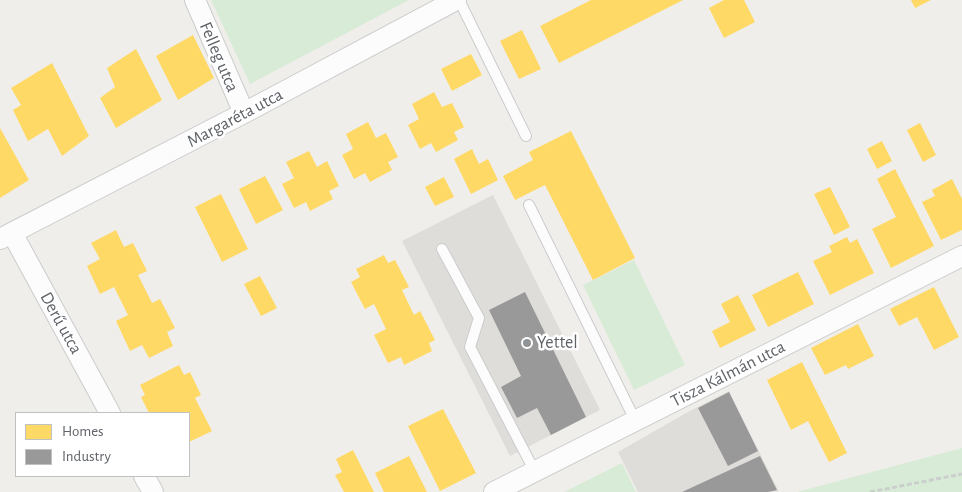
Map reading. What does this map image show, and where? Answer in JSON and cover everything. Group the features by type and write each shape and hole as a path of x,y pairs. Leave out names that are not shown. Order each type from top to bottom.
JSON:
{"street":[{"name":"Felleg utca","path":"195,0 244,113"},
{"name":"Margaréta utca","path":"6,236 457,0"},
{"name":"Derű utca","path":"6,236 109,412"},
{"name":"Tisza Kálmán utca","path":"494,492 962,256"},
{"path":"144,477 152,492"}],"lane":[{"path":"457,0 526,136"},
{"path":"529,205 635,420"},
{"path":"442,249 479,318 470,347 535,472"}],"path":[{"path":"870,492 962,474"}],"shaded area":[{"path":"493,195 600,410 510,456 402,241"},
{"path":"729,391 779,492 638,492 618,452"}],"green space":[{"path":"211,0 409,0 250,84"},
{"path":"634,260 685,365 634,390 583,285"},
{"path":"962,448 962,492 797,492"},
{"path":"622,463 636,492 564,492"}],"building: Homes":[{"path":"591,0 683,0 559,63 540,26"},
{"path":"724,0 744,0 755,22 724,38 709,8"},
{"path":"911,0 931,0 915,8"},
{"path":"522,30 541,69 519,79 500,41"},
{"path":"193,35 214,78 178,100 156,56"},
{"path":"136,49 162,100 116,128 100,98 115,87 107,68"},
{"path":"471,54 482,75 452,91 441,69"},
{"path":"52,63 89,136 62,156 48,129 28,141 13,110 21,105 11,88"},
{"path":"434,92 442,107 452,103 464,127 454,132 458,140 436,152 431,143 420,149 408,125 419,119 412,104"},
{"path":"368,122 376,138 386,133 398,157 388,162 392,170 370,182 365,173 354,179 342,155 353,149 346,134"},
{"path":"920,123 936,155 923,162 907,130"},
{"path":"0,128 29,180 0,198"},
{"path":"571,131 635,258 593,280 545,185 515,200 503,176 533,160 529,152"},
{"path":"882,141 892,161 877,169 867,149"},
{"path":"472,149 479,164 488,159 498,180 471,194 454,159"},
{"path":"309,151 317,167 327,161 339,186 329,191 333,199 310,211 306,202 294,208 282,184 294,178 286,162"},
{"path":"895,169 934,246 891,268 872,229 896,217 877,179"},
{"path":"265,176 283,210 256,224 239,189"},
{"path":"444,177 454,197 435,206 425,187"},
{"path":"952,179 962,199 962,230 941,240 922,202 935,196 932,190"},
{"path":"830,187 850,227 834,235 814,194"},
{"path":"221,194 248,249 222,262 195,207"},
{"path":"116,230 124,247 133,243 147,271 138,275 152,303 160,299 175,328 167,332 173,346 149,358 142,345 130,351 116,321 128,315 114,287 100,294 87,266 100,259 91,243"},
{"path":"847,237 850,243 857,239 874,273 830,295 813,261 832,252 829,246"},
{"path":"384,255 388,263 395,260 409,287 402,290 414,315 420,311 435,340 429,343 432,351 404,365 401,357 388,363 374,335 386,329 374,304 365,309 351,282 360,277 356,269"},
{"path":"798,272 814,304 768,327 752,295"},
{"path":"260,276 277,308 261,316 244,284"},
{"path":"934,287 959,337 934,350 917,317 899,326 890,309"},
{"path":"738,295 756,330 720,348 712,331 730,322 721,304"},
{"path":"858,324 874,356 848,369 846,365 825,375 811,348"},
{"path":"802,362 847,453 829,462 808,421 791,430 767,380"},
{"path":"179,365 184,375 190,372 201,395 195,398 212,431 190,442 190,412 148,412 141,397 145,395 140,385"},
{"path":"443,409 476,473 440,491 408,426"},
{"path":"353,450 374,492 344,492 335,475 342,472 336,459"},
{"path":"409,456 427,492 384,492 375,473"}],"building: Industry":[{"name":"Yettel","path":"525,292 586,417 551,435 537,408 517,418 501,387 521,376 489,310"},
{"path":"729,392 758,451 728,466 698,408"},
{"path":"760,456 777,490 768,492 682,492"}],"place":[{"name":"Yettel","path":"527,343"}]}
